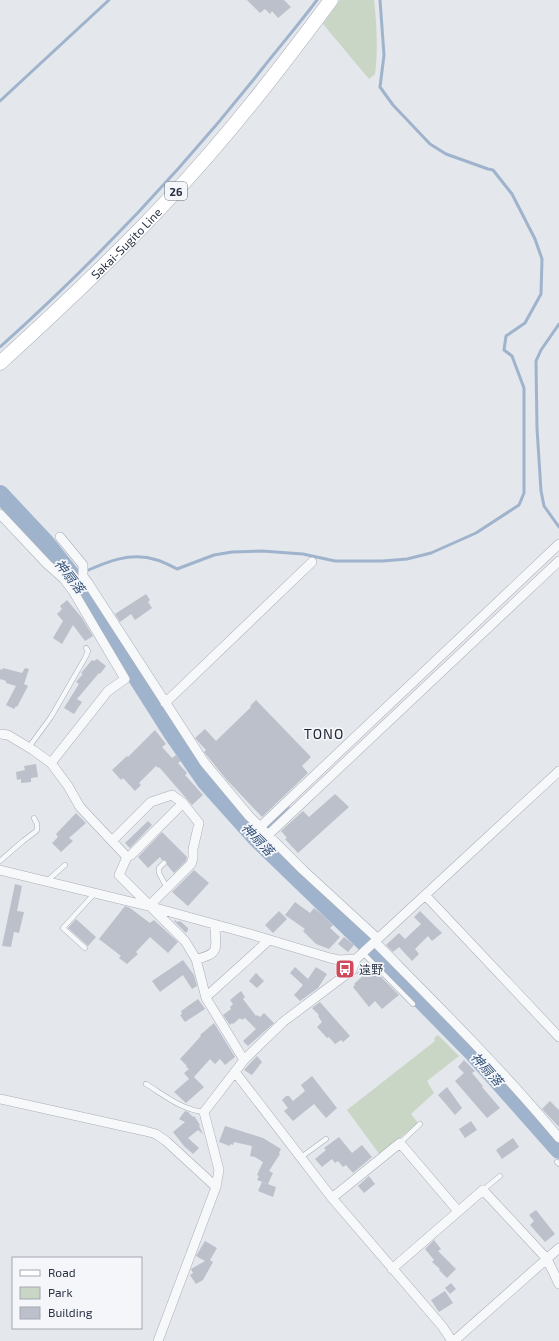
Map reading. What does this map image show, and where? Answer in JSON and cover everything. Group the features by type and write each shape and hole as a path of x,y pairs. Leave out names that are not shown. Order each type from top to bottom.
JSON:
{"main road":[{"name":"Sakai-Sugito Line","path":"0,362 79,291 166,203 253,103 331,0"}],"street":[{"path":"0,514 47,564 64,579 73,591 125,678 108,691 51,763"},
{"path":"60,537 83,565 84,576 88,583 204,762 249,816 376,940 500,1070 559,1138"},
{"path":"260,827 559,544"},
{"path":"268,835 559,561"},
{"path":"165,703 312,562"},
{"path":"73,591 88,583"},
{"path":"0,734 8,735 29,747 51,763 68,786 80,806 127,857"},
{"path":"158,1341 216,1187 219,1170 204,1112 244,1060 283,1022 352,970 356,960 363,952 426,896 559,771"},
{"path":"112,841 151,802 172,795 183,803 199,823 192,849 193,858 190,864 153,902 152,907"},
{"path":"183,803 131,855 127,857 119,875 185,941 196,959 206,997 244,1060"},
{"path":"0,870 152,907 330,958 339,960 356,960"},
{"path":"426,896 559,1036"},
{"path":"196,959 213,954 215,950 215,924"},
{"path":"206,997 268,940"},
{"path":"235,1072 332,1198 442,1326 453,1341 559,1248"},
{"path":"0,1099 145,1130 156,1134 166,1141 216,1187"},
{"path":"332,1198 400,1142 458,1211"},
{"path":"392,1269 483,1190 547,1259 559,1284"}],"lane":[{"path":"29,747 51,717 85,658 88,651 86,648"},
{"path":"0,861 37,830 38,824 34,818"},
{"path":"164,863 159,868 159,873 167,888"},
{"path":"46,882 65,865"},
{"path":"85,948 63,928 94,894"},
{"path":"363,952 413,1004"},
{"path":"146,1084 183,1107 194,1111 204,1112"},
{"path":"400,1142 420,1124"},
{"path":"300,1158 326,1139"},
{"path":"483,1190 500,1176"}],"green space":[{"path":"340,0 374,0 377,56 375,74 369,79 323,24"},
{"path":"438,1035 459,1056 427,1081 434,1093 411,1114 418,1123 380,1155 347,1110 435,1041 434,1038"}],"building":[{"path":"247,0 284,0 291,7 278,18 272,11 270,14 265,9 260,13"},
{"path":"146,594 150,600 148,602 152,608 135,620 131,614 120,622 115,614"},
{"path":"67,600 82,618 93,636 85,641 73,625 62,644 53,638 63,621 57,614 62,609 60,606"},
{"path":"97,659 106,666 77,699 82,702 74,714 64,708 79,684 76,682 83,674 81,673 92,660 94,661"},
{"path":"3,668 22,673 25,668 29,669 24,684 28,686 17,707 16,706 14,709 6,705 16,686 6,683 6,681 0,679 0,669 2,670"},
{"path":"256,700 311,757 302,766 308,773 262,817 226,779 204,752 206,750 195,738 205,729 216,741 251,707 250,706"},
{"path":"155,730 166,744 162,747 172,758 176,755 181,761 178,763 187,773 185,775 203,795 192,805 159,767 158,768 156,766 139,783 141,785 135,791 123,778 121,780 112,770 127,756 128,757"},
{"path":"36,764 38,777 31,778 31,782 21,783 21,779 17,780 16,772 25,770 24,766"},
{"path":"335,794 349,807 298,853 285,839 287,838 281,831 303,811 309,817"},
{"path":"76,813 86,823 69,838 73,841 61,852 52,843 58,837 56,834"},
{"path":"148,821 152,825 130,848 125,843"},
{"path":"162,832 187,857 186,861 174,873 167,865 167,862 162,860 160,857 148,868 138,857"},
{"path":"194,870 209,883 188,906 172,892"},
{"path":"15,884 22,886 17,911 24,912 19,933 14,932 11,947 2,946"},
{"path":"295,902 310,913 314,908 333,925 330,928 340,937 329,949 316,944 303,931 305,929 285,915"},
{"path":"125,906 150,923 154,920 178,942 168,953 150,937 136,952 138,954 127,964 119,958 121,956 99,939"},
{"path":"279,911 287,919 273,933 265,925"},
{"path":"420,911 442,933 432,941 428,936 415,949 419,954 412,961 399,947 393,952 386,945 399,933 405,939 421,924 414,917"},
{"path":"76,919 96,937 88,946 68,928"},
{"path":"175,920 177,922 180,921 188,928 186,933 174,921"},
{"path":"344,937 354,945 348,952 338,944"},
{"path":"183,960 194,975 197,986 192,989 183,975 160,992 152,981"},
{"path":"368,964 399,995 382,1009 375,1001 369,1007 353,987 355,985 354,984 365,974 356,974"},
{"path":"295,967 308,979 316,967 327,974 318,988 300,1001 294,995 303,985 290,973"},
{"path":"256,973 264,981 257,988 249,981"},
{"path":"241,991 245,997 243,999 256,1016 257,1015 260,1017 264,1013 274,1023 248,1046 243,1041 256,1029 245,1018 242,1020 240,1018 230,1025 223,1015 231,1009 230,1007 233,1004 230,1000"},
{"path":"198,999 205,1009 185,1022 180,1015 182,1014 181,1011"},
{"path":"320,1002 350,1036 343,1042 341,1040 335,1044 317,1027 322,1022 318,1016 319,1015 312,1008"},
{"path":"214,1023 235,1057 225,1065 220,1059 215,1064 210,1059 194,1077 204,1087 186,1103 174,1092 189,1079 184,1073 189,1069 180,1059 201,1036 200,1035"},
{"path":"257,1056 262,1062 252,1075 244,1070"},
{"path":"464,1060 475,1071 472,1073 500,1108 487,1118 455,1081 464,1073 458,1067"},
{"path":"312,1076 337,1108 326,1118 314,1104 293,1121 284,1111 288,1108 282,1100 286,1096 289,1096 293,1101 305,1091 301,1085"},
{"path":"447,1087 462,1108 455,1115 438,1095"},
{"path":"550,1101 559,1110 559,1127 542,1109"},
{"path":"185,1111 193,1117 194,1116 200,1125 199,1126 203,1134 198,1130 188,1138 199,1148 193,1154 184,1146 173,1132 185,1122 179,1119"},
{"path":"471,1121 477,1130 465,1138 459,1129"},
{"path":"225,1126 263,1138 281,1149 280,1154 269,1171 273,1173 268,1184 257,1180 259,1176 257,1175 263,1162 250,1156 252,1146 234,1142 233,1145 230,1144 230,1146 219,1142"},
{"path":"339,1137 352,1153 362,1145 372,1157 353,1173 346,1165 343,1167 338,1161 335,1163 332,1159 322,1167 315,1159 326,1150 324,1148"},
{"path":"513,1138 519,1147 502,1159 496,1150"},
{"path":"369,1176 375,1184 364,1193 358,1186"},
{"path":"262,1182 276,1187 273,1197 258,1191"},
{"path":"536,1210 555,1234 545,1242 530,1225 534,1221 529,1215"},
{"path":"434,1240 441,1249 438,1251 456,1269 447,1278 432,1262 434,1260 425,1249"},
{"path":"205,1241 217,1248 210,1260 213,1262 203,1280 196,1284 190,1275 193,1273 191,1269 205,1261 196,1256"},
{"path":"451,1283 456,1289 450,1294 445,1288"},
{"path":"445,1291 453,1303 439,1312 431,1300"}],"waterway":[{"path":"0,101 109,0"},
{"path":"0,347 36,315 104,248 169,179 232,106 317,0"},
{"path":"73,577 114,560 135,557 146,557 157,560 177,569 214,555 232,552 262,551 303,554 335,561 383,561 407,559 431,553 476,533 519,505 524,493 524,388 512,356 504,350 506,336 525,323 541,294 542,259 535,239 512,194 493,170 446,154 430,144 393,105 380,87 384,55 380,0"},
{"path":"559,324 541,350 536,361 537,428 541,491 544,506 559,527"},
{"name":"神扇落","path":"0,494 46,543 73,577 172,733 206,782 257,839 367,945 473,1053 559,1150"},
{"path":"257,839 288,807"}],"place":[{"name":"遠野","path":"345,969"}],"district":[{"name":"TONO","path":"324,733"}]}
